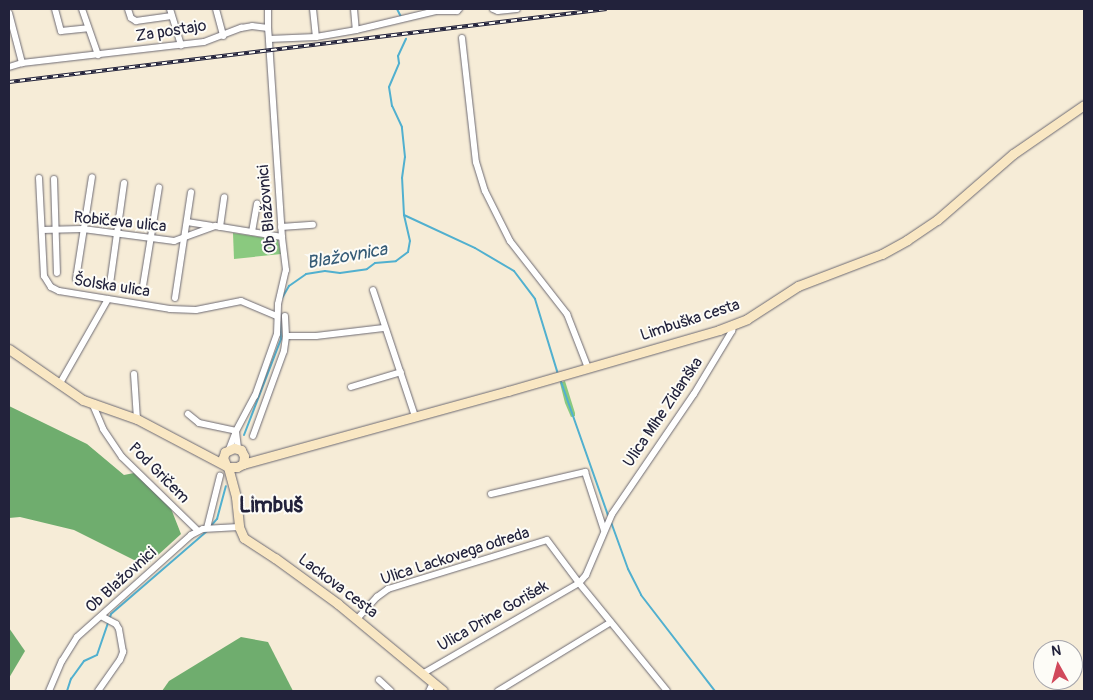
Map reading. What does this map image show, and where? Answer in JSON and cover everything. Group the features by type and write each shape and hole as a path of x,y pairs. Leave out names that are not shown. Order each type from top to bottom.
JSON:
{"main road":[{"name":"Limbuška cesta","path":"288,451 342,438 588,368 733,325 747,319 798,286 882,254 907,240 937,220 1013,154 1084,106"},
{"path":"9,349 59,385 93,404 137,419 227,466 242,465 288,451"},
{"path":"188,445 214,453 234,450 288,451"},
{"path":"234,450 242,465 236,497"},
{"path":"234,450 223,458 236,497 239,527"},
{"name":"Lackova cesta","path":"239,527 244,538 275,558 357,619 422,674 431,687 443,691"}],"street":[{"path":"55,9 62,31 88,28"},
{"path":"82,9 98,54"},
{"path":"128,9 131,18 136,21 172,16"},
{"path":"170,9 181,45"},
{"path":"216,9 223,36"},
{"path":"268,9 269,39 316,37 415,18 434,10 456,11 460,9"},
{"path":"313,9 316,37"},
{"path":"354,9 356,30"},
{"path":"493,9 498,11 517,9"},
{"path":"9,13 22,63"},
{"name":"Za postajo","path":"9,67 22,63 181,45 223,36 241,28 268,28"},
{"path":"462,38 476,162 485,191 510,241 568,314 588,368"},
{"name":"Ob Blažovnici","path":"253,436 269,376 277,334 276,316 286,270 281,227 269,39"},
{"name":"Šolska ulica","path":"39,178 46,282 59,291 170,309 196,310 241,301 276,316"},
{"path":"76,279 92,178"},
{"path":"54,180 56,274"},
{"path":"110,284 124,183"},
{"path":"142,292 149,238 159,187"},
{"path":"175,298 192,192"},
{"path":"187,222 218,227 224,197"},
{"path":"252,232 257,203"},
{"path":"281,227 313,226"},
{"name":"Robičeva ulica","path":"42,230 83,229 174,241 184,239 197,231 218,227 282,237"},
{"path":"373,290 414,416"},
{"path":"59,385 108,299"},
{"name":"Ob Blažovnici","path":"234,450 236,431 255,396 284,351 286,336 285,316"},
{"name":"Ulica Mihe Zidanška","path":"578,583 586,575 610,517 694,394 732,331 733,325"},
{"path":"286,336 316,336 384,328"},
{"path":"351,386 400,372"},
{"path":"134,374 137,419"},
{"name":"Pod Gričem","path":"93,404 103,429 122,457 203,529"},
{"path":"188,414 199,423 236,431"},
{"path":"491,494 584,472 604,530"},
{"path":"203,529 209,519 220,476"},
{"path":"203,529 239,527"},
{"name":"Ob Blažovnici","path":"50,691 62,661 77,637 104,617 203,529"},
{"name":"Ulica Lackovega odreda","path":"357,619 377,596 388,589 547,540 578,583"},
{"path":"578,583 667,691"},
{"name":"Ulica Drine Gorišek","path":"422,674 578,583"},
{"path":"98,691 120,660 123,652 119,630 113,622 104,617"},
{"path":"498,691 611,622"},
{"path":"379,680 391,691"}],"green space":[{"path":"233,233 278,240 281,254 234,259"},
{"path":"565,381 575,413 575,416 571,417 560,383"},
{"path":"9,406 87,444 124,475 134,473 170,506 181,534 146,566 74,530 20,517 9,518"},
{"path":"9,628 25,651 9,678"},
{"path":"241,637 268,642 293,691 162,691 169,681"}],"waterway":[{"name":"Blažovnica","path":"397,9 401,17"},
{"name":"Blažovnica","path":"282,298 289,286 306,274 325,271 340,273 367,269 375,263 396,261 408,252 410,241 404,215 402,178 405,157 402,127 392,106 389,87 399,63 398,56 406,39"},
{"path":"404,215 475,248 514,271 535,299 558,374"},
{"name":"Blažovnica","path":"244,435 281,339 280,322"},
{"path":"560,379 608,515"},
{"name":"Blažovnica","path":"210,527 217,519 226,486"},
{"path":"611,522 628,569 641,595 715,691"},
{"name":"Blažovnica","path":"67,691 71,679 84,661 97,655 111,614 207,531"}],"railway":[{"path":"9,82 607,9"}],"district":[{"name":"Limbuš","path":"271,506"}]}
